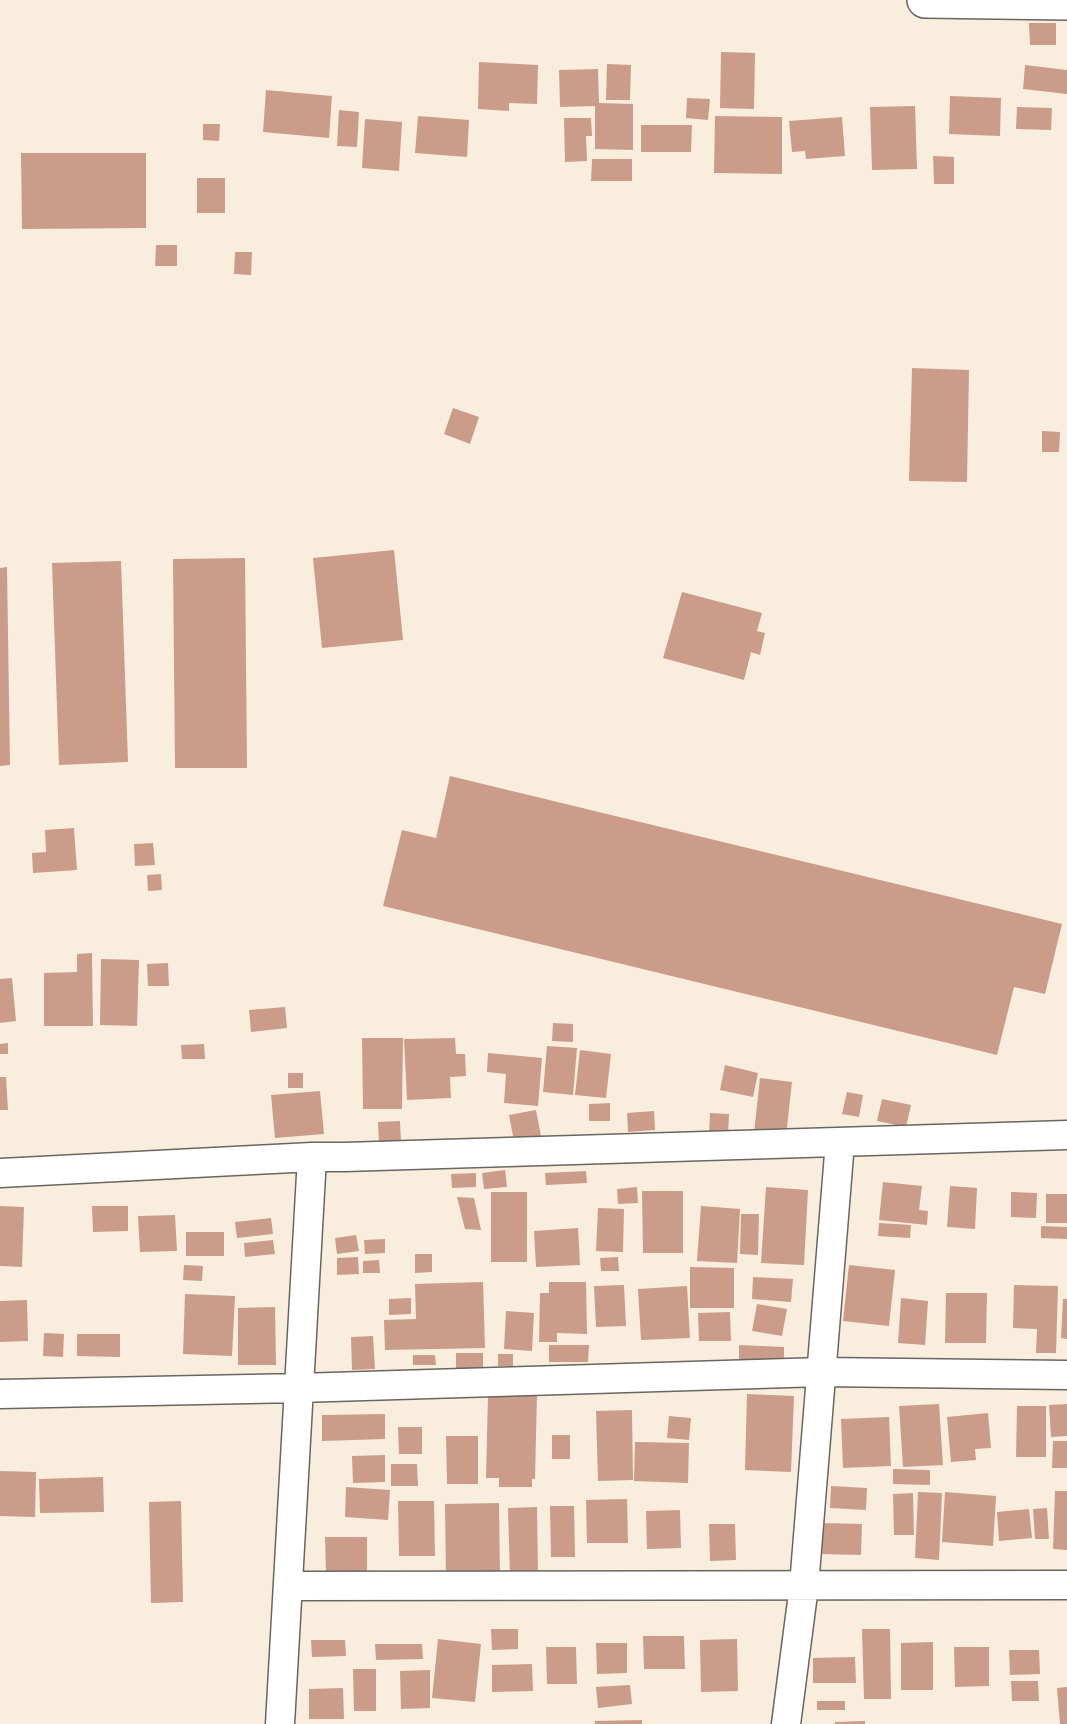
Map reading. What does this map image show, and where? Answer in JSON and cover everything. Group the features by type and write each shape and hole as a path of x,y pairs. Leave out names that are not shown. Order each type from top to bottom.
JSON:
{"street":[{"path":"925,0 1067,2"},
{"path":"0,1173 312,1157 1067,1135"},
{"path":"786,1724 804,1586 840,1142"},
{"path":"280,1724 312,1157"},
{"path":"0,1394 822,1372 1067,1375"},
{"path":"288,1586 1067,1586"}],"building":[{"path":"1029,23 1056,23 1056,45 1030,45"},
{"path":"721,52 755,53 754,109 720,108"},
{"path":"479,62 538,65 537,104 509,103 509,111 478,109"},
{"path":"607,64 631,65 630,100 606,100"},
{"path":"1025,65 1067,70 1067,94 1023,89"},
{"path":"598,69 599,103 633,104 633,150 595,149 595,106 560,107 559,70"},
{"path":"266,90 332,96 329,138 263,132"},
{"path":"950,96 1001,98 1000,136 949,134"},
{"path":"687,98 710,99 708,120 686,118"},
{"path":"915,106 917,169 872,170 870,107"},
{"path":"1017,107 1052,108 1051,130 1016,129"},
{"path":"339,110 359,112 357,147 337,146"},
{"path":"418,116 469,120 467,157 415,153"},
{"path":"715,116 782,117 782,174 714,173"},
{"path":"842,117 845,156 806,159 805,151 792,152 789,121"},
{"path":"564,118 591,118 592,136 586,136 587,161 565,162"},
{"path":"365,119 402,122 399,171 362,168"},
{"path":"203,124 220,124 219,141 203,140"},
{"path":"641,125 692,125 691,152 641,152"},
{"path":"21,153 146,153 146,228 22,229"},
{"path":"933,156 954,157 954,184 934,184"},
{"path":"592,159 632,159 632,181 591,181"},
{"path":"197,178 225,178 225,213 197,213"},
{"path":"156,245 177,245 177,266 155,266"},
{"path":"235,252 252,252 251,275 234,274"},
{"path":"912,368 969,370 967,482 909,481"},
{"path":"453,408 479,417 470,444 444,434"},
{"path":"1042,431 1060,432 1059,452 1042,452"},
{"path":"394,550 403,640 322,648 313,558"},
{"path":"245,558 247,768 175,768 173,559"},
{"path":"121,561 128,762 59,765 52,563"},
{"path":"7,567 10,765 0,766 0,568"},
{"path":"682,592 762,613 757,631 765,633 760,655 751,652 744,680 663,658"},
{"path":"450,776 1062,924 1045,994 1014,987 997,1055 383,906 402,830 436,838"},
{"path":"74,828 77,870 33,873 32,853 46,852 45,830"},
{"path":"153,843 155,865 135,866 134,844"},
{"path":"161,874 162,890 148,891 147,875"},
{"path":"92,953 93,1026 44,1026 44,973 77,972 77,954"},
{"path":"101,959 139,960 137,1026 100,1025"},
{"path":"168,963 169,986 148,986 147,964"},
{"path":"12,978 16,1021 0,1023 0,979"},
{"path":"285,1007 287,1028 251,1032 249,1010"},
{"path":"553,1023 573,1024 573,1042 552,1041"},
{"path":"362,1038 403,1038 402,1109 363,1109"},
{"path":"455,1038 456,1054 465,1054 466,1076 450,1077 451,1098 407,1100 404,1039"},
{"path":"8,1043 8,1054 0,1054 0,1044"},
{"path":"204,1044 205,1059 182,1059 181,1045"},
{"path":"547,1046 577,1048 573,1095 543,1092"},
{"path":"580,1050 611,1054 606,1098 575,1095"},
{"path":"488,1053 542,1058 538,1106 504,1103 506,1074 487,1072"},
{"path":"725,1065 758,1073 753,1097 720,1090"},
{"path":"288,1073 303,1073 303,1088 288,1088"},
{"path":"0,1077 6,1077 8,1110 0,1110"},
{"path":"760,1078 792,1082 786,1136 754,1133"},
{"path":"320,1091 324,1134 275,1138 271,1095"},
{"path":"847,1092 863,1095 859,1117 842,1114"},
{"path":"882,1099 911,1105 906,1127 877,1121"},
{"path":"610,1103 610,1121 589,1121 589,1104"},
{"path":"536,1110 541,1136 514,1141 509,1115"},
{"path":"654,1111 655,1130 628,1132 627,1113"},
{"path":"710,1113 729,1114 728,1136 709,1135"},
{"path":"400,1121 401,1142 379,1143 378,1122"},
{"path":"505,1170 507,1187 484,1189 482,1173"},
{"path":"586,1171 587,1183 546,1185 545,1173"},
{"path":"476,1173 476,1187 452,1188 451,1174"},
{"path":"883,1182 922,1186 919,1210 928,1211 927,1225 879,1220"},
{"path":"950,1186 977,1188 975,1229 947,1227"},
{"path":"637,1187 638,1203 618,1204 617,1189"},
{"path":"766,1187 808,1190 804,1265 761,1263"},
{"path":"642,1191 683,1191 683,1253 643,1253"},
{"path":"491,1192 527,1192 527,1262 491,1262"},
{"path":"1011,1192 1037,1193 1036,1218 1011,1217"},
{"path":"1046,1194 1067,1194 1067,1223 1046,1223"},
{"path":"457,1197 474,1198 481,1230 465,1229"},
{"path":"0,1206 24,1207 22,1267 0,1266"},
{"path":"92,1206 128,1206 128,1231 93,1232"},
{"path":"701,1206 740,1209 737,1263 697,1261"},
{"path":"598,1208 624,1209 623,1252 596,1251"},
{"path":"741,1214 759,1214 758,1255 740,1254"},
{"path":"175,1215 177,1251 140,1252 138,1216"},
{"path":"271,1218 273,1234 237,1238 235,1222"},
{"path":"879,1223 911,1225 910,1238 878,1236"},
{"path":"1041,1226 1067,1227 1067,1239 1041,1238"},
{"path":"578,1228 580,1265 536,1267 534,1231"},
{"path":"186,1232 224,1232 224,1256 186,1256"},
{"path":"356,1235 359,1251 337,1254 335,1238"},
{"path":"385,1239 385,1253 365,1254 364,1240"},
{"path":"273,1240 275,1254 245,1257 244,1243"},
{"path":"415,1254 432,1254 432,1272 415,1273"},
{"path":"358,1257 359,1274 337,1275 337,1258"},
{"path":"618,1257 619,1271 601,1271 600,1258"},
{"path":"379,1260 380,1273 363,1273 363,1261"},
{"path":"184,1265 203,1266 202,1281 183,1280"},
{"path":"849,1265 895,1270 889,1326 843,1321"},
{"path":"690,1267 734,1268 734,1308 690,1308"},
{"path":"753,1277 793,1279 791,1302 752,1299"},
{"path":"483,1282 485,1348 385,1350 384,1320 416,1319 415,1284"},
{"path":"549,1282 586,1282 587,1334 557,1333 557,1342 539,1342 540,1293 549,1293"},
{"path":"624,1285 626,1326 596,1327 594,1286"},
{"path":"1014,1285 1058,1286 1056,1353 1036,1353 1037,1329 1013,1328"},
{"path":"687,1286 690,1338 641,1340 638,1289"},
{"path":"946,1293 987,1293 986,1343 945,1343"},
{"path":"185,1294 235,1296 232,1356 183,1354"},
{"path":"411,1298 411,1314 389,1315 389,1299"},
{"path":"901,1298 928,1301 925,1345 898,1343"},
{"path":"1063,1299 1067,1299 1067,1339 1061,1338"},
{"path":"27,1300 28,1341 0,1342 0,1301"},
{"path":"757,1304 787,1309 782,1336 752,1331"},
{"path":"275,1307 276,1365 238,1365 238,1308"},
{"path":"506,1311 534,1313 532,1351 504,1349"},
{"path":"730,1312 731,1341 699,1341 698,1313"},
{"path":"44,1333 64,1334 63,1357 43,1356"},
{"path":"77,1334 120,1334 120,1357 77,1356"},
{"path":"373,1336 375,1369 352,1370 351,1337"},
{"path":"549,1345 589,1345 588,1362 549,1362"},
{"path":"739,1345 784,1347 784,1361 739,1360"},
{"path":"456,1353 483,1353 483,1371 456,1371"},
{"path":"498,1354 513,1354 513,1366 498,1366"},
{"path":"413,1355 435,1355 436,1365 413,1365"},
{"path":"488,1394 537,1395 535,1479 532,1479 532,1487 499,1487 499,1478 486,1478"},
{"path":"747,1394 794,1396 791,1472 745,1470"},
{"path":"939,1404 943,1465 903,1467 899,1406"},
{"path":"1067,1404 1067,1436 1051,1437 1049,1405"},
{"path":"1017,1406 1046,1406 1046,1457 1016,1457"},
{"path":"632,1410 633,1480 598,1481 596,1411"},
{"path":"988,1413 991,1448 975,1449 976,1460 951,1462 947,1417"},
{"path":"385,1414 385,1439 322,1441 322,1415"},
{"path":"669,1416 691,1418 689,1440 667,1438"},
{"path":"889,1417 891,1466 843,1468 841,1419"},
{"path":"398,1427 422,1427 422,1454 399,1454"},
{"path":"552,1435 570,1435 570,1459 552,1459"},
{"path":"446,1436 478,1436 478,1484 447,1484"},
{"path":"1053,1441 1067,1441 1067,1468 1052,1468"},
{"path":"635,1442 689,1443 688,1483 634,1481"},
{"path":"385,1455 385,1482 353,1483 352,1456"},
{"path":"391,1464 417,1464 418,1486 391,1486"},
{"path":"893,1469 930,1470 930,1485 893,1484"},
{"path":"0,1471 36,1472 35,1517 0,1516"},
{"path":"103,1477 104,1512 40,1513 39,1479"},
{"path":"831,1486 867,1488 866,1510 830,1508"},
{"path":"346,1487 390,1490 388,1520 345,1517"},
{"path":"1055,1491 1067,1491 1067,1550 1053,1549"},
{"path":"918,1492 942,1493 939,1560 915,1558"},
{"path":"945,1492 996,1496 993,1546 942,1542"},
{"path":"913,1493 914,1535 894,1535 893,1494"},
{"path":"627,1499 628,1543 587,1543 586,1500"},
{"path":"181,1501 183,1602 151,1603 149,1502"},
{"path":"398,1501 434,1501 435,1556 399,1556"},
{"path":"499,1503 500,1577 446,1578 445,1504"},
{"path":"550,1506 574,1506 575,1557 551,1557"},
{"path":"537,1507 538,1575 510,1576 508,1508"},
{"path":"1047,1508 1049,1539 1035,1539 1033,1509"},
{"path":"1029,1509 1032,1538 999,1541 997,1512"},
{"path":"680,1510 681,1548 647,1549 646,1511"},
{"path":"821,1523 862,1524 861,1555 820,1554"},
{"path":"709,1524 735,1524 736,1560 710,1561"},
{"path":"325,1537 367,1537 367,1573 326,1573"},
{"path":"491,1629 518,1629 518,1649 492,1650"},
{"path":"862,1629 890,1629 891,1699 864,1699"},
{"path":"643,1636 684,1636 685,1669 644,1669"},
{"path":"438,1639 481,1644 475,1702 432,1698"},
{"path":"737,1639 738,1691 701,1692 700,1640"},
{"path":"311,1640 345,1640 346,1656 312,1657"},
{"path":"933,1642 933,1690 901,1690 901,1643"},
{"path":"596,1643 627,1643 627,1673 597,1674"},
{"path":"375,1644 422,1644 423,1659 376,1660"},
{"path":"546,1647 576,1647 577,1684 547,1684"},
{"path":"954,1647 989,1647 989,1686 955,1687"},
{"path":"1009,1650 1039,1650 1040,1674 1010,1675"},
{"path":"855,1657 856,1683 813,1683 813,1658"},
{"path":"532,1664 533,1691 492,1692 492,1665"},
{"path":"353,1669 376,1669 376,1711 354,1711"},
{"path":"430,1670 430,1708 401,1709 400,1671"},
{"path":"1011,1681 1038,1681 1039,1701 1012,1701"},
{"path":"630,1685 632,1704 598,1708 596,1687"},
{"path":"1067,1687 1067,1724 1060,1724 1057,1688"},
{"path":"343,1688 344,1719 309,1719 309,1689"},
{"path":"817,1701 845,1701 845,1710 817,1710"},
{"path":"642,1720 642,1724 595,1724 595,1721"},
{"path":"865,1721 865,1724 835,1724 835,1722"}]}
